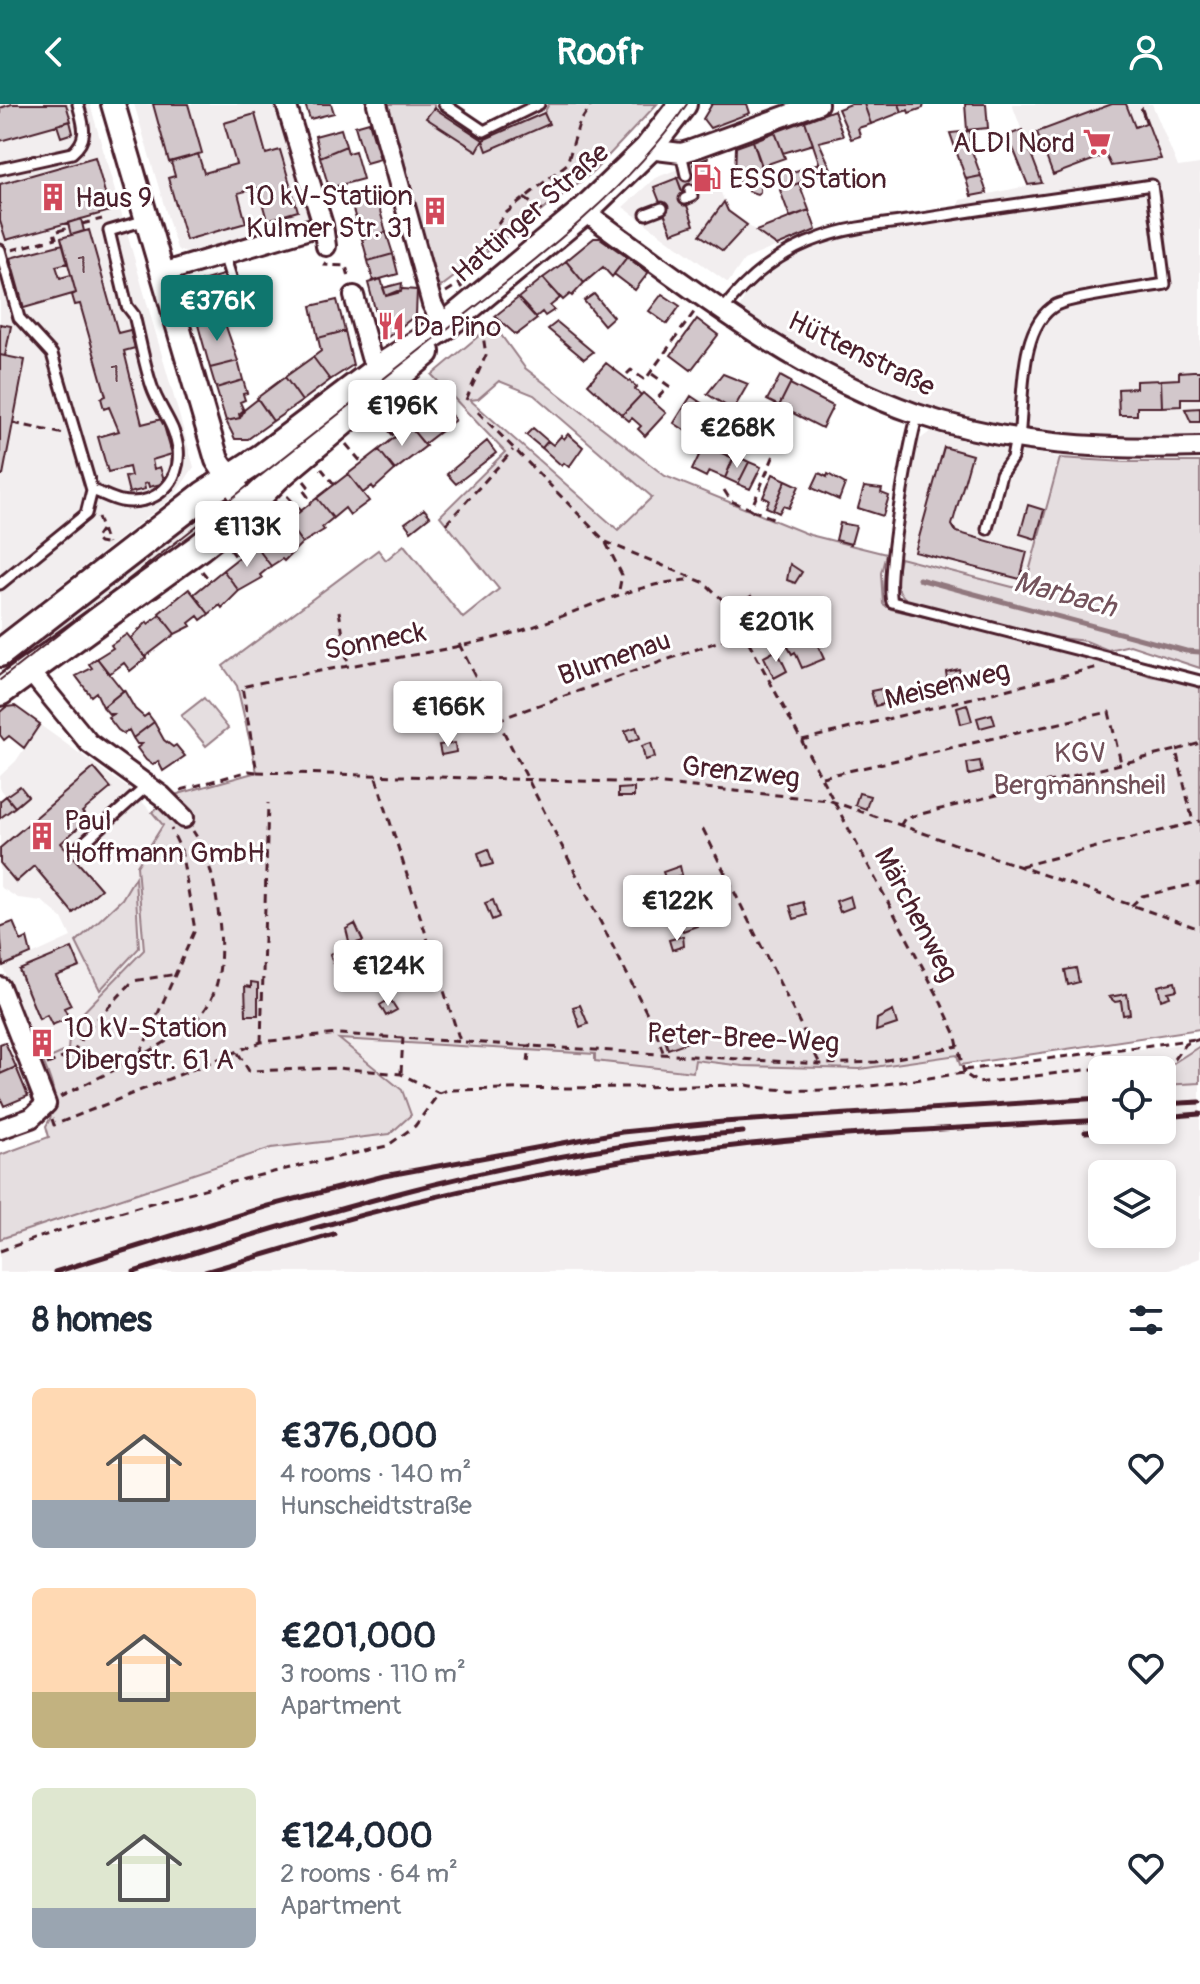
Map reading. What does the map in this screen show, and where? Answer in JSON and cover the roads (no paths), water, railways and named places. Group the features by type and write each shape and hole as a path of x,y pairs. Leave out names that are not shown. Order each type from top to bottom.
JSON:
{"main road":[{"name":"Hattinger Straße","path":"0,692 255,513 277,477 386,375 584,211 648,149 683,104"},
{"name":"Hattinger Straße","path":"1,651 170,520 386,375"}],"street":[{"path":"113,104 217,460 255,513"},
{"path":"286,104 323,225 326,246"},
{"path":"377,104 432,304 444,327"},
{"path":"648,149 681,153 818,104"},
{"name":"Hüttenstraße","path":"584,211 723,310 812,364 884,402 918,414 1018,438 1103,448 1200,447"},
{"path":"162,273 323,225"},
{"path":"354,296 371,357 386,375"},
{"path":"29,670 89,743 155,790 177,823"},
{"path":"0,987 46,1104 31,1118 0,1129"}],"lane":[{"path":"0,169 72,153 82,145 85,133 78,104"},
{"path":"444,104 484,131 539,104"},
{"path":"681,153 686,175"},
{"path":"723,310 739,289 757,274 790,251 820,238 954,214 1152,185 1165,284 1057,305 1040,319 1027,355 1018,438 1012,458 1001,474 987,529"},
{"path":"646,214 662,208"},
{"path":"92,490 121,501 155,497 173,482 177,467 178,448 166,410 157,400 151,385 109,231 146,220"},
{"path":"0,251 19,318 52,354 92,490 86,514 0,584"},
{"path":"224,255 236,293"},
{"path":"918,414 911,438 891,578 892,602 1200,681"},
{"path":"79,847 155,790"}],"waterway":[{"name":"Marbach","path":"919,579 1186,651 1200,652"}],"tram line":[{"path":"0,680 556,242 627,176 687,104"}],"railway":[{"path":"55,1272 268,1206 384,1176 622,1132 723,1122 1088,1099"},
{"path":"1176,1103 1200,1102"},
{"path":"1176,1116 1200,1114"},
{"path":"312,1229 474,1188 640,1158 838,1136 1088,1121"},
{"path":"134,1272 284,1225 511,1166 665,1140 743,1132"},
{"path":"205,1272 334,1234"}],"place":[{"name":"ALDI Nord","path":"1097,142"},
{"name":"ESSO Station","path":"707,178"},
{"name":"Haus 9","path":"53,197"},
{"name":"10 kV-Statiion Kulmer Str. 31","path":"435,211"},
{"name":"Da Pino","path":"391,326"},
{"name":"Paul Hoffmann GmbH","path":"42,836"},
{"name":"10 kV-Station Dibergstr. 61 A","path":"42,1043"}],"park label":[{"name":"KGV Bergmannsheil","path":"1080,768"}]}
